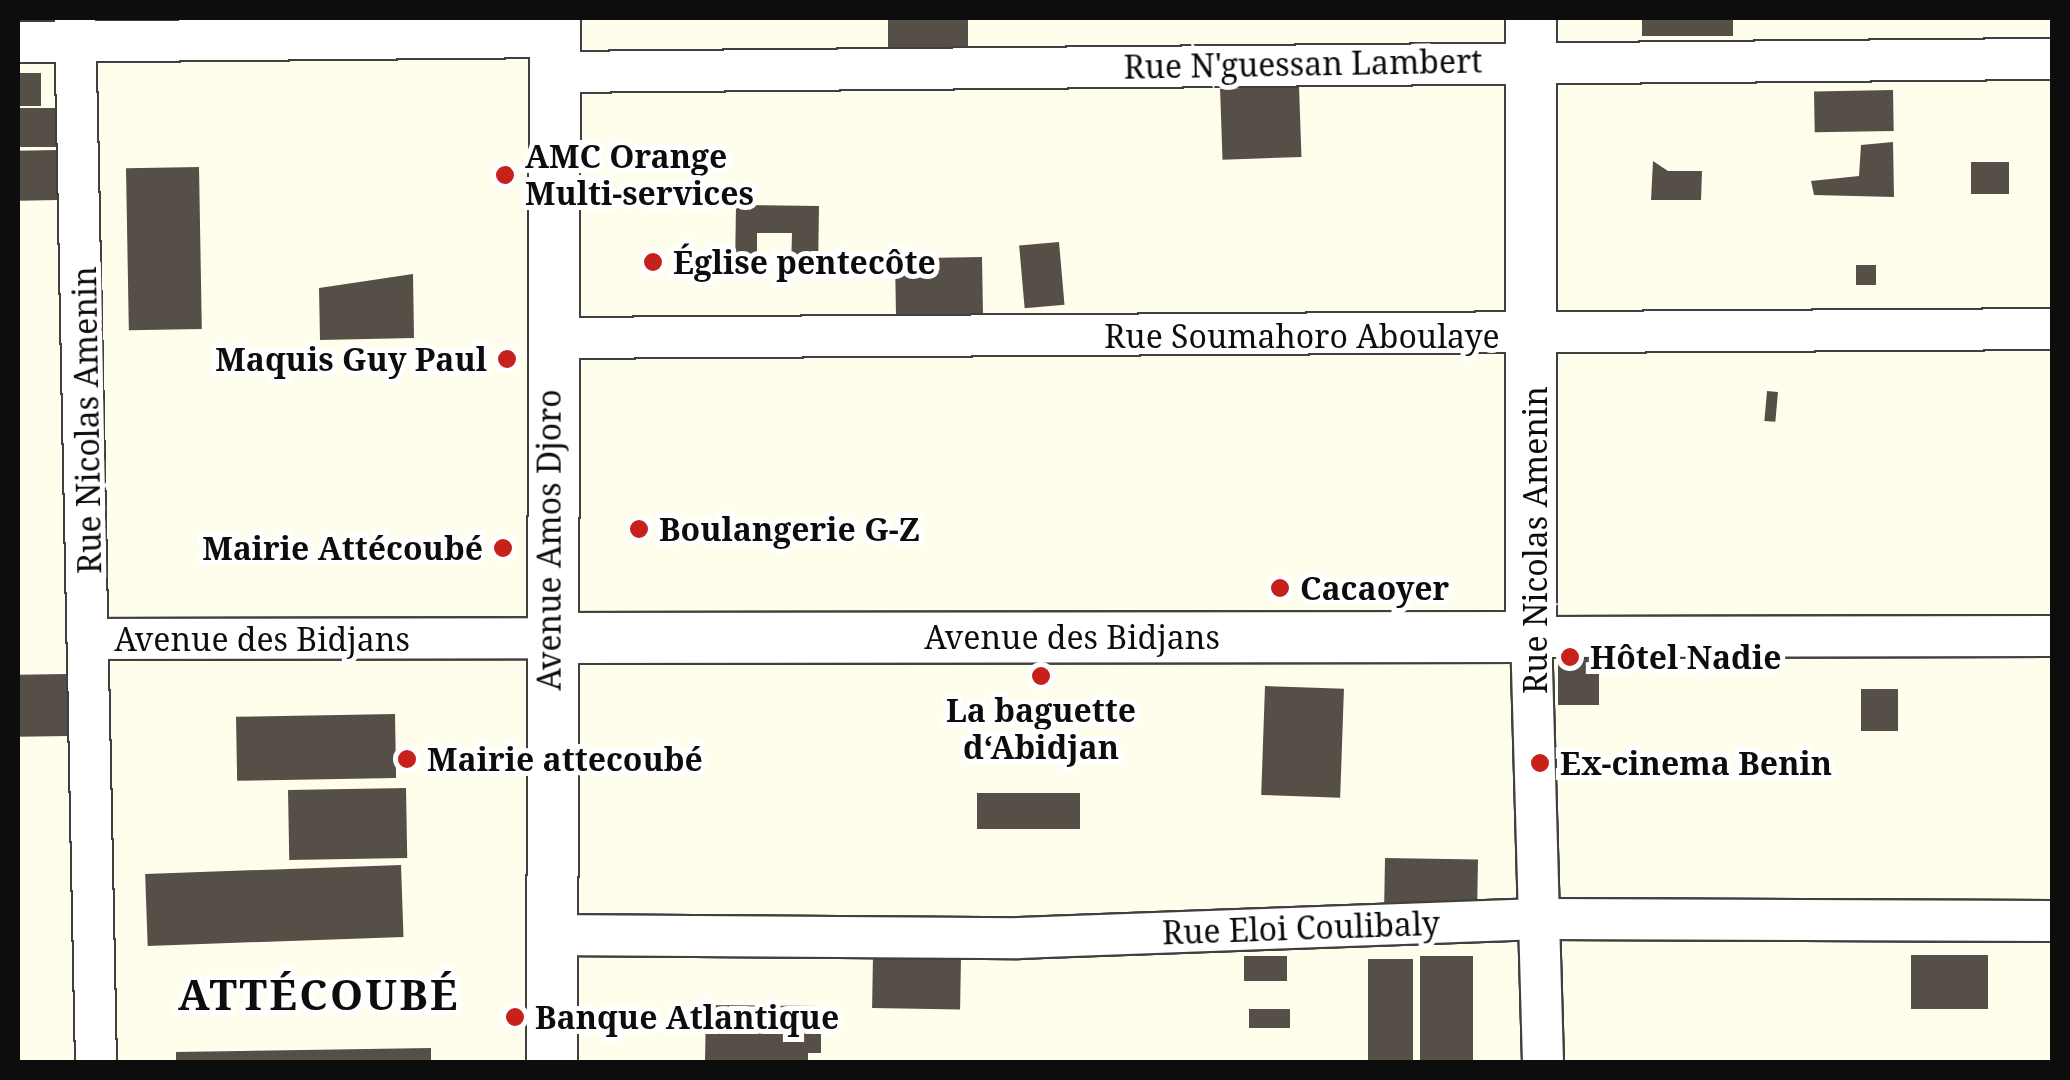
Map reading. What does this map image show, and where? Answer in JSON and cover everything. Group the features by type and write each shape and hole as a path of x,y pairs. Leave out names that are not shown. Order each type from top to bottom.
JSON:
{"street":[{"name":"Rue N'guessan Lambert","path":"18,42 76,30 554,42 1532,40 2052,59"},
{"name":"Rue Nicolas Amenin","path":"76,30 92,639 96,1062"},
{"name":"Rue Nicolas Amenin","path":"1532,40 1537,335 1531,637 1543,1062"},
{"name":"Avenue Amos Djoro","path":"552,1062 547,638 554,42"},
{"name":"Rue Soumahoro Aboulaye","path":"551,338 2052,329"},
{"name":"Avenue des Bidjans","path":"92,639 2052,636"},
{"name":"Rue Eloi Coulibaly","path":"550,935 1019,938 1540,919 2052,922"}],"building":[{"path":"888,18 968,18 968,50 888,50"},
{"path":"1642,18 1733,18 1733,36 1642,36"},
{"path":"18,73 41,73 41,106 18,106"},
{"path":"1299,86 1301,157 1223,160 1220,89"},
{"path":"1893,90 1894,131 1815,132 1814,91"},
{"path":"18,108 57,108 57,147 18,147"},
{"path":"1893,142 1894,197 1814,195 1811,181 1859,176 1861,145"},
{"path":"57,150 58,200 19,201 18,151"},
{"path":"1653,161 1668,171 1702,171 1701,200 1651,200"},
{"path":"1971,162 2009,162 2009,194 1971,194"},
{"path":"199,167 202,329 129,330 126,168"},
{"path":"736,205 819,206 818,271 791,271 792,233 757,233 757,268 735,268"},
{"path":"1059,242 1064,305 1025,308 1019,245"},
{"path":"982,257 983,314 896,316 895,259"},
{"path":"1856,265 1876,265 1876,285 1856,285"},
{"path":"413,274 414,338 320,340 319,288"},
{"path":"1767,391 1778,392 1775,422 1764,421"},
{"path":"1558,646 1599,646 1599,705 1558,705"},
{"path":"67,674 68,736 19,737 18,675"},
{"path":"1265,686 1344,689 1340,798 1261,795"},
{"path":"1861,689 1898,689 1898,731 1861,731"},
{"path":"395,714 396,778 237,781 236,717"},
{"path":"406,788 407,858 289,860 288,790"},
{"path":"977,793 1080,793 1080,829 977,829"},
{"path":"1385,858 1478,860 1477,907 1384,905"},
{"path":"401,865 404,937 148,946 145,874"},
{"path":"1911,955 1988,955 1988,1009 1911,1009"},
{"path":"873,956 961,958 960,1010 872,1008"},
{"path":"1244,956 1287,956 1287,981 1244,981"},
{"path":"1420,956 1473,956 1473,1062 1420,1062"},
{"path":"1368,959 1413,959 1413,1062 1368,1062"},
{"path":"706,1005 821,1006 821,1053 808,1053 808,1062 705,1062"},
{"path":"1249,1009 1290,1009 1290,1028 1249,1028"},
{"path":"431,1048 431,1062 176,1062 176,1052"}],"place":[{"name":"AMC Orange Multi-services","path":"505,175"},
{"name":"Église pentecôte","path":"653,262"},
{"name":"Maquis Guy Paul","path":"507,359"},
{"name":"Boulangerie G-Z","path":"639,529"},
{"name":"Mairie Attécoubé","path":"503,548"},
{"name":"Cacaoyer","path":"1280,588"},
{"name":"Hôtel Nadie","path":"1570,657"},
{"name":"La baguette d‘Abidjan","path":"1041,676"},
{"name":"Mairie attecoubé","path":"407,759"},
{"name":"Ex-cinema Benin","path":"1540,763"},
{"name":"Banque Atlantique","path":"515,1017"}],"district":[{"name":"ATTÉCOUBÉ","path":"319,994"}]}
